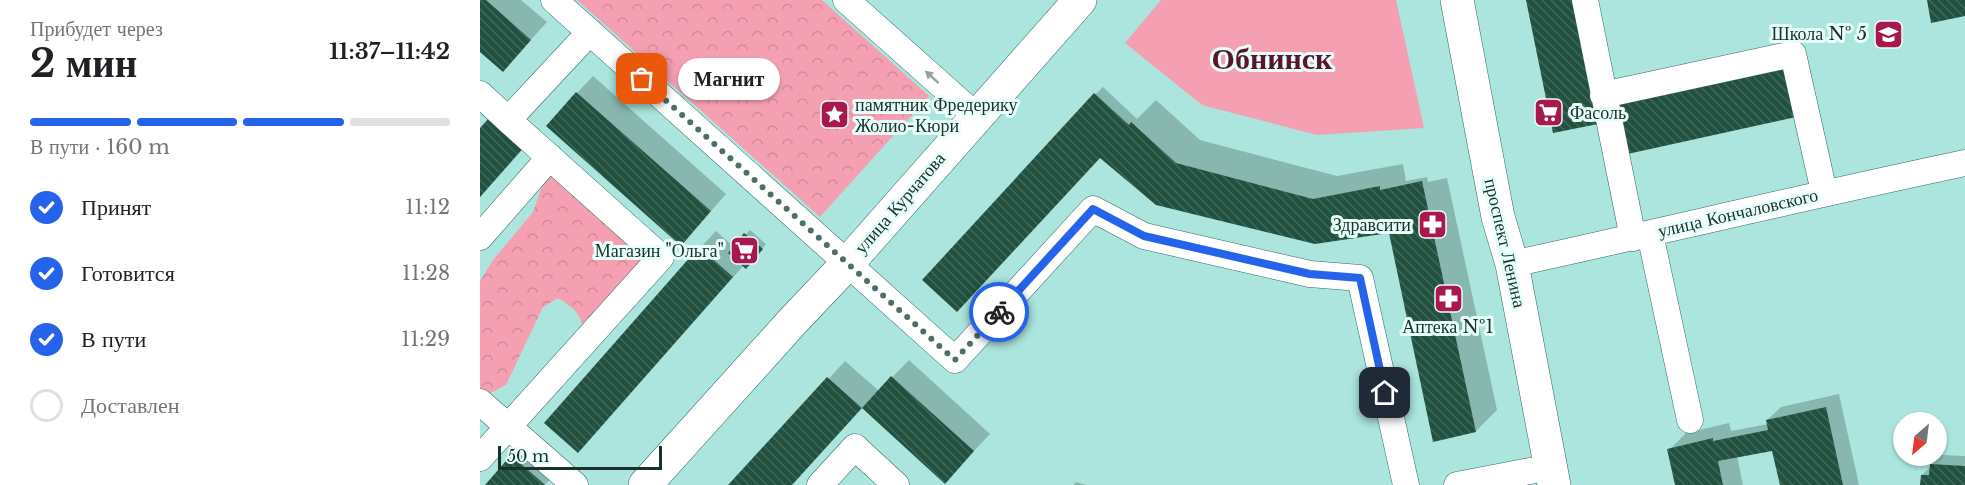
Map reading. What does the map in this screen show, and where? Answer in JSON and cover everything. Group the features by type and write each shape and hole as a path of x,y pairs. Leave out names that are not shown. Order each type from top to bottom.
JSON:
{"main road":[{"name":"улица Курчатова","path":"645,485 847,264 1080,0"},
{"name":"проспект Ленина","path":"1457,0 1498,217 1512,264 1552,476"}],"street":[{"path":"554,0 955,360 1093,209 1144,236 1310,274 1360,278 1406,485"},
{"path":"846,0 976,116"},
{"path":"1586,0 1603,95 1689,420"},
{"path":"508,120 590,32"},
{"path":"1603,95 1793,54 1824,192"},
{"path":"480,94 661,257 480,458"},
{"path":"480,237 550,158"},
{"name":"улица Кончаловского","path":"1512,264 1824,192 1965,163"},
{"path":"480,402 575,485"},
{"path":"820,485 855,447 896,485"},
{"path":"1457,485 1552,476"}],"green space":[{"path":"577,0 822,0 929,96 820,217"},
{"path":"1161,0 1396,0 1424,128 1317,135 1202,105 1125,43"},
{"path":"565,161 574,162 661,240 670,255 669,264 595,350 582,339 580,319 570,306 558,298 543,307 506,385 489,394 480,388 480,281 493,260 533,212 547,172"}],"building":[{"path":"480,0 486,0 531,40 503,72 480,52"},
{"path":"1526,0 1573,0 1598,124 1553,133"},
{"path":"1927,0 1965,0 1965,16 1931,23"},
{"path":"1785,68 1796,117 1623,155 1612,106"},
{"path":"576,92 711,211 681,246 546,126"},
{"path":"1094,93 1129,125 1131,122 1176,163 1313,199 1380,186 1380,190 1422,181 1476,432 1433,442 1389,233 1315,244 1156,205 1100,158 957,312 922,280"},
{"path":"490,117 524,147 480,197 480,128"},
{"name":"Магазин \"Ольга\"","path":"744,233 763,249 746,269 728,253"},
{"path":"699,247 733,277 578,453 544,423"},
{"path":"891,376 974,451 945,484 862,408"},
{"path":"827,377 862,408 792,485 728,485"},
{"path":"1826,407 1843,485 1780,485 1772,451 1718,461 1723,485 1675,485 1667,449 1713,438 1713,441 1768,430 1766,420"},
{"path":"511,455 545,485 485,485"},
{"path":"1930,466 1965,466 1965,485 1920,485 1921,475 1929,475"}],"way so far":[{"path":"642,79 955,360 999,312"}],"place":[{"name":"Школа № 5","path":"1888,34"},
{"name":"Магнит","path":"642,79"},
{"name":"Фасоль","path":"1549,113"},
{"name":"памятник Фредерику Жолио-Кюри","path":"834,115"},
{"name":"Здравсити","path":"1432,225"},
{"name":"Магазин \"Ольга\"","path":"745,251"},
{"name":"Аптека №1","path":"1448,298"}],"district":[{"name":"Обнинск","path":"1272,58"}],"route":[{"path":"999,312 1093,209 1144,236 1310,274 1360,278 1385,393"}]}
